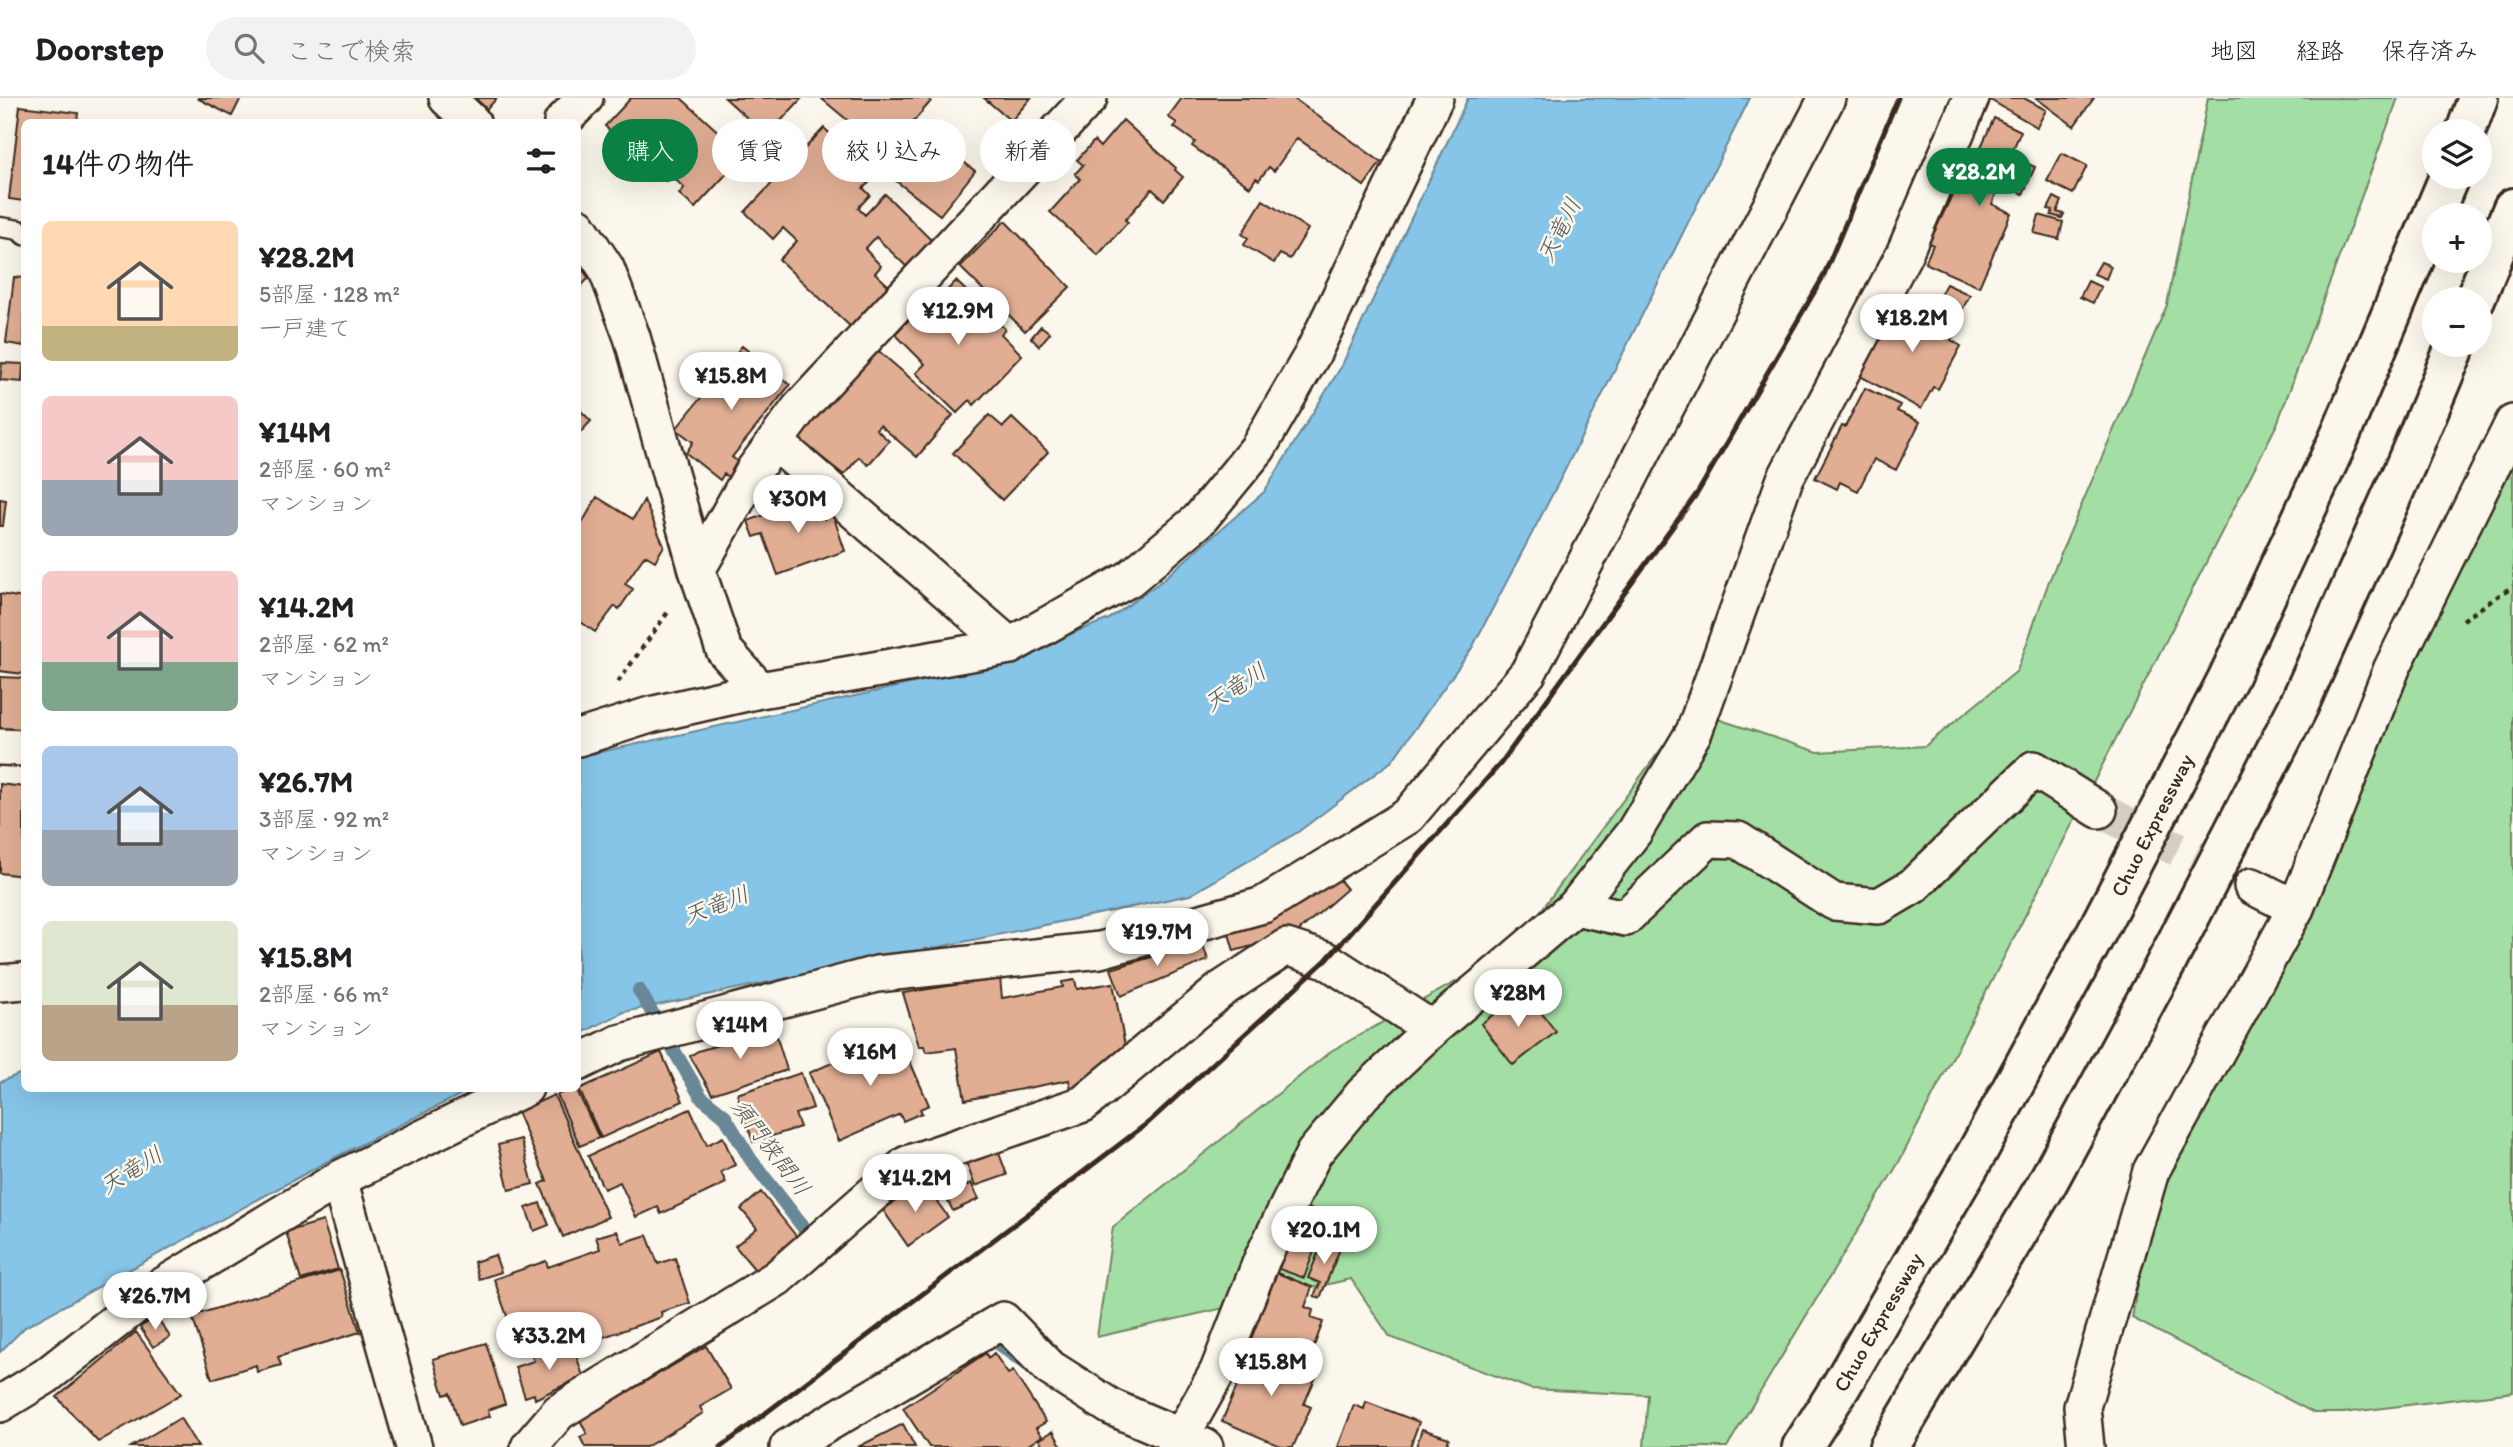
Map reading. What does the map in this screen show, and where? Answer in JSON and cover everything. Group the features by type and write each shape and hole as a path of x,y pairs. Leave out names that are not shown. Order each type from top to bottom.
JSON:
{"highway":[{"path":"2470,119 2478,98"},
{"name":"Chuo Expressway","path":"1802,1447 1848,1375 1978,1151 2094,937 2228,678 2340,436 2444,189"},
{"path":"2480,287 2513,208"},
{"path":"1889,1447 2045,1187 2194,909 2298,707 2451,357"}],"street":[{"path":"447,98 469,119"},
{"path":"565,119 585,98"},
{"path":"697,570 754,470 799,409 1088,98"},
{"path":"581,737 650,715 760,690 1010,646 1129,579 1199,520 1258,447 1312,355 1436,98"},
{"path":"581,1062 619,1043 877,974 1100,950 1263,905 1408,816 1528,673 1827,98"},
{"path":"788,1447 1003,1321 1050,1368 1111,1407 1187,1444 1262,1259 1314,1153 1363,1094 1432,1028 1575,907 1634,832 1694,732 1785,479 1903,254 1970,98"},
{"path":"581,230 606,268 632,337 697,570 724,650 760,690"},
{"path":"2086,1447 2082,1407 2151,1171 2296,908 2392,668 2513,423"},
{"path":"775,442 1010,646"},
{"path":"0,747 21,748"},
{"path":"1575,907 1625,918 1708,839 1738,840 1834,902 1879,906 1913,886 2034,769 2099,810"},
{"path":"2252,886 2296,908"},
{"path":"529,1447 559,1412 777,1278 907,1164 1083,1104 1222,989 1286,947 1326,960 1432,1028"},
{"path":"0,983 21,981"},
{"path":"0,1404 46,1376 154,1291 339,1179 517,1092"},
{"path":"339,1179 414,1447"}],"lane":[{"path":"0,227 21,232"}],"path":[{"path":"581,734 697,570"}],"green space":[{"path":"2208,98 2398,98 2277,424 1899,1162 1727,1447 1644,1447 1648,1395 1531,1389 1390,1337 1351,1279 1097,1337 1113,1227 1331,1051 1511,951 1690,710 1818,752 1925,746 2017,671 2049,581 2167,305"},
{"path":"2513,413 2513,1392 2343,1413 2314,1413 2132,1318 2153,1195"}],"water":[{"name":"天竜川","path":"1468,98 1750,98 1563,474 1472,648 1392,761 1298,832 1190,895 624,1012 581,1034 581,756 982,668 1109,619 1160,582 1264,492 1341,367"},
{"name":"天竜川","path":"21,1073 21,1092 466,1092 330,1160 25,1327 0,1352 0,1082"}],"building":[{"path":"197,98 241,98 232,116"},
{"path":"475,98 497,98 487,109"},
{"path":"631,98 681,98 712,126 712,182 719,182 695,208 679,194 684,188 678,182 698,182 698,119 612,119"},
{"path":"725,98 802,98 783,119 748,119"},
{"path":"928,98 931,101 916,119 846,119 822,99"},
{"path":"984,98 1031,98 1013,119 1009,119"},
{"path":"1182,98 1293,98 1381,162 1364,186 1297,138 1274,171 1269,167 1250,187 1192,146 1195,142 1174,127 1177,123 1168,117"},
{"path":"1987,98 2024,98 2046,110 2037,127"},
{"path":"2036,98 2094,98 2074,126"},
{"path":"20,106 78,113 77,119 21,119 21,201 9,199"},
{"path":"1994,118 2021,131 2010,156 2035,167 2023,194 2000,184 1992,204 2011,213 1979,287 1925,263 1933,245 1929,243 1967,164 1972,167"},
{"path":"1123,120 1183,177 1164,200 1152,189 1125,220 1128,222 1098,255 1050,212 1080,179 1076,173 1083,165 1077,160 1094,141 1100,147"},
{"path":"822,130 822,182 868,182 863,188 870,195 858,208 865,215 885,194 934,243 909,269 876,237 865,249 881,266 875,273 890,287 852,328 779,260 797,241 783,228 773,239 745,212 773,182 808,182 808,145"},
{"path":"2062,153 2087,166 2073,194 2047,181"},
{"path":"966,164 975,171 940,215 897,182 966,182"},
{"path":"2054,197 2062,201 2057,212 2064,214 2062,218 2051,215 2053,210 2048,209"},
{"path":"1263,200 1308,229 1290,259 1280,254 1274,263 1244,245 1248,238 1242,234"},
{"path":"2039,215 2063,222 2059,239 2034,233"},
{"path":"1005,221 1070,287 1025,331 960,267"},
{"path":"2101,262 2111,266 2106,279 2094,274"},
{"path":"581,268 589,278 581,286"},
{"path":"14,277 21,278 21,346 6,343"},
{"path":"956,281 1005,329 1001,334 1022,355 974,405 970,400 957,413 916,373 925,364 895,334 934,294 939,299"},
{"path":"2088,281 2101,287 2093,303 2080,297"},
{"path":"1946,284 1970,295 1960,314 1944,307 1947,300 1939,297"},
{"path":"1904,295 1916,301 1913,306 1957,329 1951,340 1961,346 1938,389 1933,387 1921,409 1860,376"},
{"path":"1041,326 1050,333 1039,346 1031,338"},
{"path":"742,346 790,385 732,457 739,463 728,477 724,474 720,480 686,453 693,442 676,429"},
{"path":"874,347 953,415 917,457 880,425 876,429 889,441 868,465 859,457 844,475 796,437"},
{"path":"2,363 21,364 21,382 0,380"},
{"path":"1865,388 1900,405 1897,411 1920,422 1896,470 1874,459 1858,491 1840,482 1837,489 1815,478"},
{"path":"581,411 591,421 581,432"},
{"path":"989,415 1003,427 1012,418 1048,452 1002,500 953,453"},
{"path":"816,496 824,519 833,515 845,551 778,575 763,534 754,537 748,521"},
{"path":"597,497 633,519 644,500 664,546 655,561 645,555 625,584 633,589 619,609 615,606 595,632 581,622 581,525"},
{"path":"0,499 6,500 3,526 0,526"},
{"path":"0,594 21,598 21,674 0,671"},
{"path":"0,677 21,678 21,734 0,733"},
{"path":"0,784 21,787 21,876 0,873"},
{"path":"1327,865 1347,889 1295,934 1234,951 1228,930"},
{"path":"1202,942 1208,960 1121,996 1111,969"},
{"path":"1000,978 1002,998 1063,987 1062,982 1075,980 1077,989 1113,983 1127,1056 1072,1093 1069,1080 965,1100 956,1048 926,1052 924,1046 919,1046 903,993"},
{"path":"1517,996 1523,1004 1531,999 1556,1032 1513,1065 1481,1024"},
{"path":"774,1028 787,1070 712,1094 690,1056 698,1051"},
{"path":"898,1034 929,1105 920,1109 922,1113 903,1121 900,1114 839,1141 809,1073"},
{"path":"661,1052 683,1101 601,1138 581,1088"},
{"path":"801,1073 813,1108 795,1114 800,1127 753,1142 737,1094"},
{"path":"578,1092 599,1138 580,1146 557,1095"},
{"path":"554,1095 608,1217 563,1237 540,1184 547,1181 517,1112"},
{"path":"690,1109 707,1145 723,1137 735,1165 721,1172 726,1183 661,1214 658,1207 636,1217 620,1182 604,1189 588,1156"},
{"path":"521,1139 533,1184 509,1190 498,1145"},
{"path":"996,1145 1007,1175 975,1186 964,1157"},
{"path":"957,1178 962,1188 971,1183 979,1199 953,1211 940,1185"},
{"path":"923,1182 948,1217 908,1246 883,1210"},
{"path":"761,1192 797,1237 756,1271 735,1246 757,1228 741,1209"},
{"path":"540,1203 549,1225 534,1231 526,1208"},
{"path":"1303,1206 1326,1215 1318,1236 1295,1228"},
{"path":"323,1221 338,1269 301,1280 286,1232"},
{"path":"617,1231 622,1243 647,1235 658,1264 675,1258 690,1303 661,1312 662,1317 586,1343 585,1338 566,1344 559,1323 544,1329 546,1334 512,1345 505,1323 509,1322 494,1279 546,1261 548,1267 600,1249 596,1237"},
{"path":"1292,1234 1317,1243 1304,1278 1279,1269"},
{"path":"1323,1241 1340,1249 1320,1298 1314,1296 1320,1283 1308,1278"},
{"path":"495,1255 501,1272 479,1279 474,1262"},
{"path":"340,1270 360,1332 278,1357 281,1365 257,1372 256,1365 212,1379 192,1316"},
{"path":"1277,1273 1312,1287 1305,1307 1313,1310 1311,1318 1323,1322 1308,1362 1250,1340"},
{"path":"157,1317 170,1337 153,1347 140,1327"},
{"path":"136,1332 181,1394 98,1442 57,1397"},
{"path":"486,1343 505,1404 488,1410 490,1416 460,1426 450,1393 444,1395 433,1359"},
{"path":"1255,1344 1318,1372 1304,1404 1311,1407 1293,1447 1283,1447 1222,1421"},
{"path":"573,1346 583,1376 535,1399 534,1394 525,1397 515,1367 534,1361 531,1354 546,1350 547,1355"},
{"path":"706,1346 731,1389 700,1407 703,1413 646,1447 585,1447 580,1437 587,1434 580,1420"},
{"path":"986,1353 988,1358 994,1353 1008,1374 1013,1371 1046,1422 1036,1428 1042,1436 1025,1447 929,1447 903,1408"},
{"path":"1366,1402 1419,1422 1410,1447 1338,1447 1354,1405 1364,1409"},
{"path":"180,1418 198,1447 131,1447"},
{"path":"903,1424 915,1447 858,1447"},
{"path":"1422,1429 1449,1438 1446,1447 1416,1447"},
{"path":"1053,1431 1062,1447 1039,1447 1043,1445 1039,1440"}],"waterway":[{"name":"須門狭間川","path":"639,990 701,1097 724,1115 751,1160 807,1232"},
{"name":"須門狭間川","path":"996,1342 1026,1364"}],"tunnel":[{"path":"2099,810 2252,886"}],"railway":[{"path":"721,1447 1149,1122 1326,960 1501,763 1698,492 1823,277 1898,98"}]}
